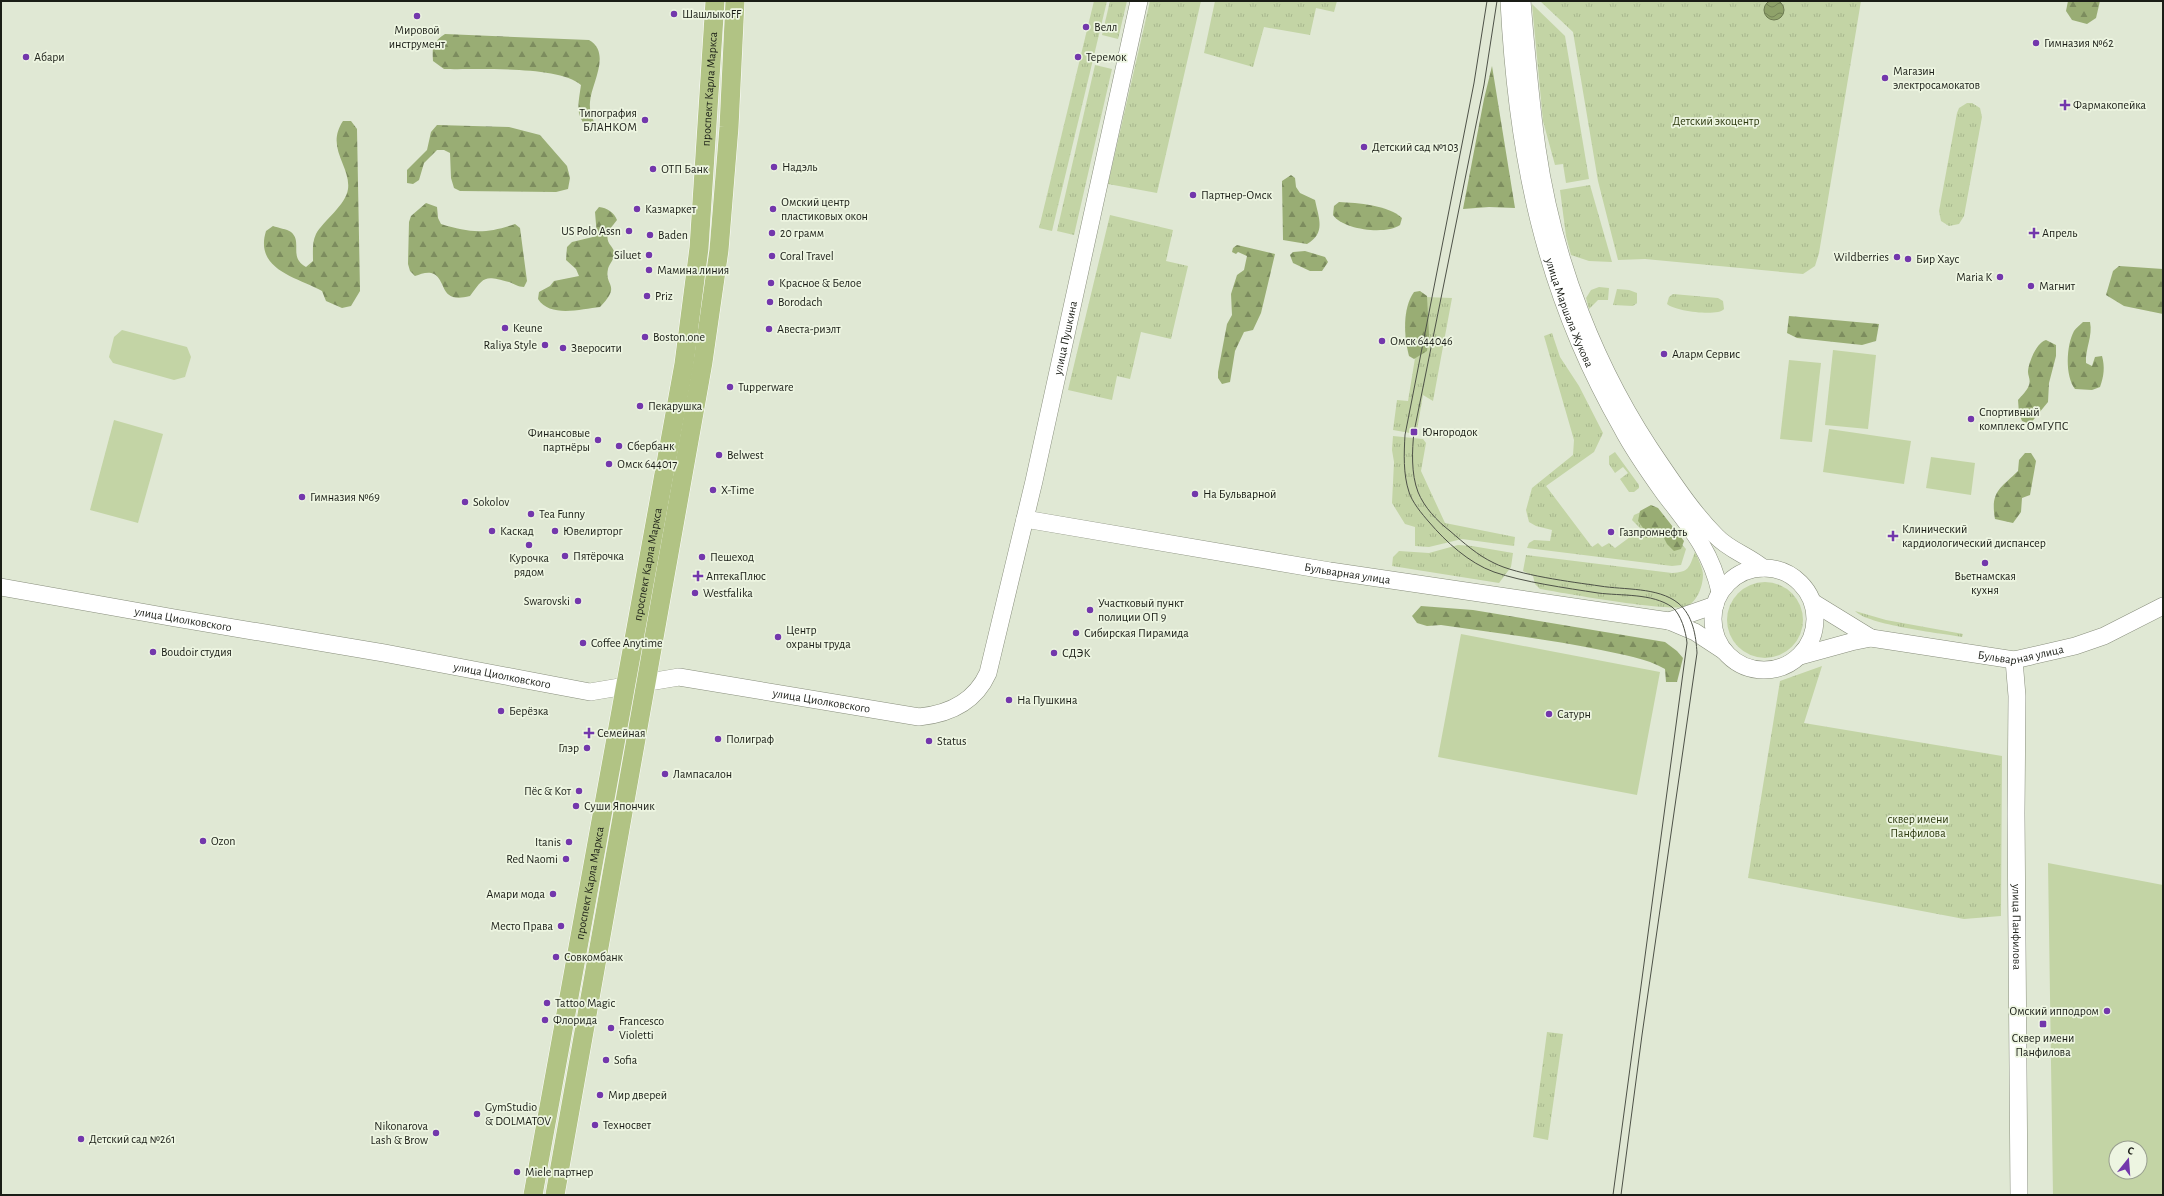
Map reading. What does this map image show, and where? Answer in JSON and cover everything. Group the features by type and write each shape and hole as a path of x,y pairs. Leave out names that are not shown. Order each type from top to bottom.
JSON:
{"main road":[{"name":"проспект Карла Маркса","path":"533,1195 684,364 700,248 715,1"},
{"name":"проспект Карла Маркса","path":"554,1195 704,362 718,250 722,204 735,1"},
{"name":"улица Пушкина","path":"988,673 1026,519 1139,1"},
{"name":"улица Маршала Жукова","path":"1509,1 1516,90 1523,152 1540,226 1558,290 1594,376 1622,429 1650,473 1706,549 1713,565 1717,598"},
{"name":"улица Маршала Жукова","path":"1522,1 1530,89 1543,177 1562,257 1588,332 1604,369 1633,422 1696,513 1717,538 1730,548 1754,560 1763,568"},
{"path":"703,202 722,204"},
{"path":"700,248 718,250"},
{"name":"Бульварная улица","path":"1026,519 1330,571 1670,621 1695,632 1724,651"},
{"path":"1763,568 1780,570 1798,579 1808,590 1814,603 1816,622 1812,641 1800,656 1786,666 1770,670 1758,670 1737,662 1724,651 1716,638 1713,623 1717,598 1730,580 1742,572 1763,568"},
{"name":"улица Циолковского","path":"1,587 182,620 384,653 590,692 679,678 919,717 938,715 955,708 977,690 988,673"},
{"name":"Бульварная улица","path":"1670,621 1717,598"},
{"name":"Бульварная улица","path":"1814,603 1870,638"},
{"name":"Бульварная улица","path":"1800,656 1870,638 2014,660 2082,644 2104,636 2163,606"},
{"name":"улица Панфилова","path":"2014,660 2017,696 2016,822 2019,1195"}],"green space":[{"path":"1094,1 1107,1 1052,231 1039,228"},
{"path":"1110,1 1127,1 1118,39 1102,35"},
{"path":"1150,1 1201,1 1157,193 1108,184"},
{"path":"1215,1 1337,1 1334,12 1316,8 1310,35 1264,27 1253,67 1204,53"},
{"name":"Детский экоцентр","path":"1540,1 1861,1 1819,253 1815,266 1803,274 1645,259 1618,260 1598,181 1573,32"},
{"path":"2068,1 2100,1 2096,18 2087,24 2072,20 2066,11"},
{"path":"1532,4 1565,36 1589,179 1566,183 1563,164 1555,165 1543,121"},
{"path":"445,34 589,40 596,46 600,61 591,95 590,106 597,129 592,132 582,121 578,105 581,85 570,79 554,74 536,71 444,69 433,61 433,52 434,45 438,39"},
{"path":"1095,65 1112,69 1074,235 1057,231"},
{"path":"1492,66 1515,208 1489,207 1463,209 1484,99"},
{"path":"1967,103 1972,103 1980,108 1982,117 1964,216 1959,224 1949,226 1941,221 1939,211 1957,113 1959,108"},
{"path":"343,121 351,121 357,129 360,291 351,306 342,308 326,301 322,291 280,270 266,255 264,244 266,231 273,226 287,230 291,232 296,240 298,259 301,263 306,267 313,261 313,244 316,234 339,207 348,189 346,172 337,148 338,131"},
{"path":"437,125 509,127 540,135 567,166 570,178 568,189 556,192 460,191 454,188 451,178 450,153 444,150 437,150 424,163 419,180 413,184 407,183 407,170 427,150 431,132"},
{"path":"1291,175 1295,178 1296,187 1300,193 1315,200 1320,225 1317,235 1307,244 1283,240 1282,181"},
{"path":"1590,185 1612,262 1589,261 1571,255 1566,236 1560,190"},
{"path":"1339,202 1381,207 1389,210 1402,218 1400,225 1385,230 1375,230 1346,224 1338,220 1333,215 1334,206"},
{"path":"426,203 437,207 438,218 441,224 451,227 470,231 486,231 515,224 520,228 527,281 524,287 490,278 479,284 470,296 460,298 453,297 448,294 438,277 432,273 415,276 410,271 408,264 409,222 411,216"},
{"path":"599,207 610,211 617,220 608,233 608,239 614,252 607,275 611,286 610,294 600,307 566,311 550,309 543,305 538,299 539,292 550,286 554,281 579,276 576,269 566,260 567,247 572,242 597,236 595,212"},
{"path":"1110,215 1173,230 1166,261 1188,266 1171,339 1141,332 1130,379 1117,376 1112,400 1068,390"},
{"path":"1237,245 1275,254 1261,313 1253,330 1244,332 1235,351 1230,382 1222,384 1218,378 1218,372 1227,324 1232,315 1231,294 1237,275 1244,270 1247,256 1238,252 1236,254 1232,252 1233,248"},
{"path":"1305,251 1325,257 1328,262 1322,271 1310,271 1293,263 1290,255 1293,252"},
{"path":"2119,266 2163,269 2163,314 2124,306 2106,295 2113,271"},
{"path":"1599,287 1609,288 1608,300 1598,300 1589,309 1586,298 1591,290"},
{"path":"1617,289 1629,290 1637,293 1637,303 1633,306 1613,305"},
{"path":"1420,291 1427,296 1429,335 1427,351 1414,359 1409,356 1407,348 1405,323 1407,306 1410,299 1414,292"},
{"path":"1673,294 1718,298 1723,301 1724,309 1714,313 1705,313 1671,307 1667,304 1669,297"},
{"path":"1425,297 1452,298 1433,401 1423,395 1417,430 1410,433 1393,430 1397,400 1408,401"},
{"path":"1789,316 1879,324 1876,341 1862,345 1797,338 1787,333"},
{"path":"2083,322 2090,322 2091,327 2086,363 2092,366 2095,357 2102,356 2104,364 2100,387 2092,390 2075,389 2068,369 2068,353 2071,337 2075,330"},
{"path":"122,330 187,347 191,357 185,377 174,380 113,363 109,357 114,337"},
{"path":"1552,333 1560,357 1579,386 1603,433 1594,452 1546,486 1592,547 1598,543 1602,547 1609,543 1615,548 1641,529 1632,520 1634,515 1650,508 1686,549 1681,565 1672,566 1527,548 1529,543 1534,540 1550,541 1552,530 1536,526 1529,522 1526,510 1532,488 1573,455 1574,440 1544,336"},
{"path":"2046,340 2056,345 2056,356 2049,383 2048,402 2030,424 2022,421 2019,413 2018,400 2029,385 2030,381 2028,368 2031,358 2039,345"},
{"path":"1833,350 1876,355 1868,429 1825,425"},
{"path":"1789,360 1821,363 1812,442 1780,439"},
{"path":"114,420 163,434 138,523 90,510"},
{"path":"1829,429 1911,441 1904,484 1823,472"},
{"path":"1393,436 1423,439 1426,443 1421,471 1445,523 1515,537 1514,546 1462,539 1429,547 1415,546 1415,527 1405,524 1392,503 1394,462 1392,450"},
{"path":"1615,452 1639,485 1639,488 1634,492 1629,492 1620,479 1628,473 1623,467 1615,473 1609,464 1609,456"},
{"path":"2025,453 2031,453 2036,461 2030,495 2022,498 2021,512 2013,523 1995,519 1994,502 1998,491 2018,471 2019,460"},
{"path":"1931,457 1975,463 1971,495 1926,488"},
{"path":"1651,505 1658,508 1684,541 1681,549 1674,551 1667,544 1663,536 1656,534 1646,538 1643,528 1638,521 1640,511"},
{"path":"1458,545 1513,553 1511,567 1499,583 1392,566 1393,557 1399,551 1429,553"},
{"path":"1695,552 1703,572 1703,579 1701,589 1694,601 1687,606 1661,607 1640,605 1540,589 1535,584 1533,576 1523,571 1526,555 1672,573 1682,572 1690,565"},
{"path":"1758,582 1772,582 1786,588 1797,599 1803,613 1803,627 1800,635 1792,647 1786,652 1772,658 1758,658 1744,652 1733,641 1727,627 1727,613 1733,599 1744,588"},
{"path":"1421,606 1473,610 1665,642 1677,651 1683,658 1677,682 1666,682 1665,669 1658,665 1634,657 1541,639 1441,625 1427,626 1417,623 1412,616"},
{"path":"1855,611 1886,620 1963,634 1962,637 1889,624 1862,616"},
{"name":"Сатурн","path":"1461,634 1660,672 1637,795 1438,757"},
{"name":"сквер имени Панфилова","path":"1822,666 1804,723 2002,756 2001,916 1964,919 1748,878 1780,681"},
{"name":"Омский ипподром","path":"2048,863 2163,885 2163,1195 2053,1195"},
{"path":"1547,1032 1563,1034 1548,1140 1533,1137"}],"water":[{"path":"1774,0 1781,3 1784,10 1781,17 1774,20 1767,17 1764,10 1767,3"}],"tram line":[{"path":"1487,1 1474,83 1405,435 1405,471 1409,492 1412,500 1436,530 1458,551 1485,568 1505,576 1531,582 1598,593 1655,599 1672,607 1678,614 1686,634 1687,643 1613,1195"},
{"path":"1497,1 1484,85 1414,432 1413,470 1418,492 1431,513 1440,523 1476,553 1488,560 1516,571 1545,578 1661,594 1678,603 1687,613 1693,626 1697,653 1642,1035 1621,1195"}],"place":[{"name":"ШашлыкoFF","path":"674,14"},
{"name":"Мировой инструмент","path":"417,16"},
{"name":"Велл","path":"1086,27"},
{"name":"Гимназия №62","path":"2036,43"},
{"name":"Абари","path":"26,57"},
{"name":"Теремок","path":"1078,57"},
{"name":"Магазин электросамокатов","path":"1885,78"},
{"name":"Фармакопейка","path":"2065,105"},
{"name":"Типография БЛАНКОМ","path":"645,120"},
{"name":"Детский сад №103","path":"1364,147"},
{"name":"Надэль","path":"774,167"},
{"name":"ОТП Банк","path":"653,169"},
{"name":"Партнер-Омск","path":"1193,195"},
{"name":"Казмаркет","path":"637,209"},
{"name":"Омский центр пластиковых окон","path":"773,209"},
{"name":"US Polo Assn","path":"629,231"},
{"name":"20 грамм","path":"772,233"},
{"name":"Апрель","path":"2034,233"},
{"name":"Baden","path":"650,235"},
{"name":"Siluet","path":"649,255"},
{"name":"Coral Travel","path":"772,256"},
{"name":"Wildberries","path":"1897,257"},
{"name":"Бир Хаус","path":"1908,259"},
{"name":"Мамина линия","path":"649,270"},
{"name":"Maria K","path":"2000,277"},
{"name":"Красное & Белое","path":"771,283"},
{"name":"Магнит","path":"2031,286"},
{"name":"Priz","path":"647,296"},
{"name":"Borodach","path":"770,302"},
{"name":"Keune","path":"505,328"},
{"name":"Авеста-риэлт","path":"769,329"},
{"name":"Boston.one","path":"645,337"},
{"name":"Омск 644046","path":"1382,341"},
{"name":"Raliya Style","path":"545,345"},
{"name":"Зверосити","path":"563,348"},
{"name":"Аларм Сервис","path":"1664,354"},
{"name":"Tupperware","path":"730,387"},
{"name":"Пекарушка","path":"640,406"},
{"name":"Спортивный комплекс ОмГУПС","path":"1971,419"},
{"name":"Юнгородок","path":"1414,432"},
{"name":"Финансовые партнёры","path":"598,440"},
{"name":"Сбербанк","path":"619,446"},
{"name":"Belwest","path":"719,455"},
{"name":"Омск 644017","path":"609,464"},
{"name":"X-Time","path":"713,490"},
{"name":"На Бульварной","path":"1195,494"},
{"name":"Гимназия №69","path":"302,497"},
{"name":"Sokolov","path":"465,502"},
{"name":"Tea Funny","path":"531,514"},
{"name":"Каскад","path":"492,531"},
{"name":"Ювелирторг","path":"555,531"},
{"name":"Газпромнефть","path":"1611,532"},
{"name":"Клинический кардиологический диспансер","path":"1893,536"},
{"name":"Курочка рядом","path":"529,545"},
{"name":"Пятёрочка","path":"565,556"},
{"name":"Пешеход","path":"702,557"},
{"name":"Вьетнамская кухня","path":"1985,563"},
{"name":"АптекаПлюс","path":"698,576"},
{"name":"Westfalika","path":"695,593"},
{"name":"Swarovski","path":"578,601"},
{"name":"Участковый пункт полиции ОП 9","path":"1090,610"},
{"name":"Сибирская Пирамида","path":"1076,633"},
{"name":"Центр охраны труда","path":"778,637"},
{"name":"Coffee Anytime","path":"583,643"},
{"name":"Boudoir студия","path":"153,652"},
{"name":"СДЭК","path":"1054,653"},
{"name":"На Пушкина","path":"1009,700"},
{"name":"Берёзка","path":"501,711"},
{"name":"Сатурн","path":"1549,714"},
{"name":"Семейная","path":"589,733"},
{"name":"Полиграф","path":"718,739"},
{"name":"Status","path":"929,741"},
{"name":"Глэр","path":"587,748"},
{"name":"Лампасалон","path":"665,774"},
{"name":"Пёс & Кот","path":"579,791"},
{"name":"Суши Япончик","path":"576,806"},
{"name":"Ozon","path":"203,841"},
{"name":"Itanis","path":"569,842"},
{"name":"Red Naomi","path":"566,859"},
{"name":"Амари мода","path":"553,894"},
{"name":"Место Права","path":"561,926"},
{"name":"Совкомбанк","path":"556,957"},
{"name":"Tattoo Magic","path":"547,1003"},
{"name":"Омский ипподром","path":"2107,1011"},
{"name":"Флорида","path":"545,1020"},
{"name":"Сквер имени Панфилова","path":"2043,1024"},
{"name":"Francesco Violetti","path":"611,1028"},
{"name":"Sofia","path":"606,1060"},
{"name":"Мир дверей","path":"600,1095"},
{"name":"GymStudio & DOLMATOV","path":"477,1114"},
{"name":"Техносвет","path":"595,1125"},
{"name":"Nikonarova Lash & Brow","path":"436,1133"},
{"name":"Детский сад №261","path":"81,1139"},
{"name":"Miele партнер","path":"517,1172"}]}
